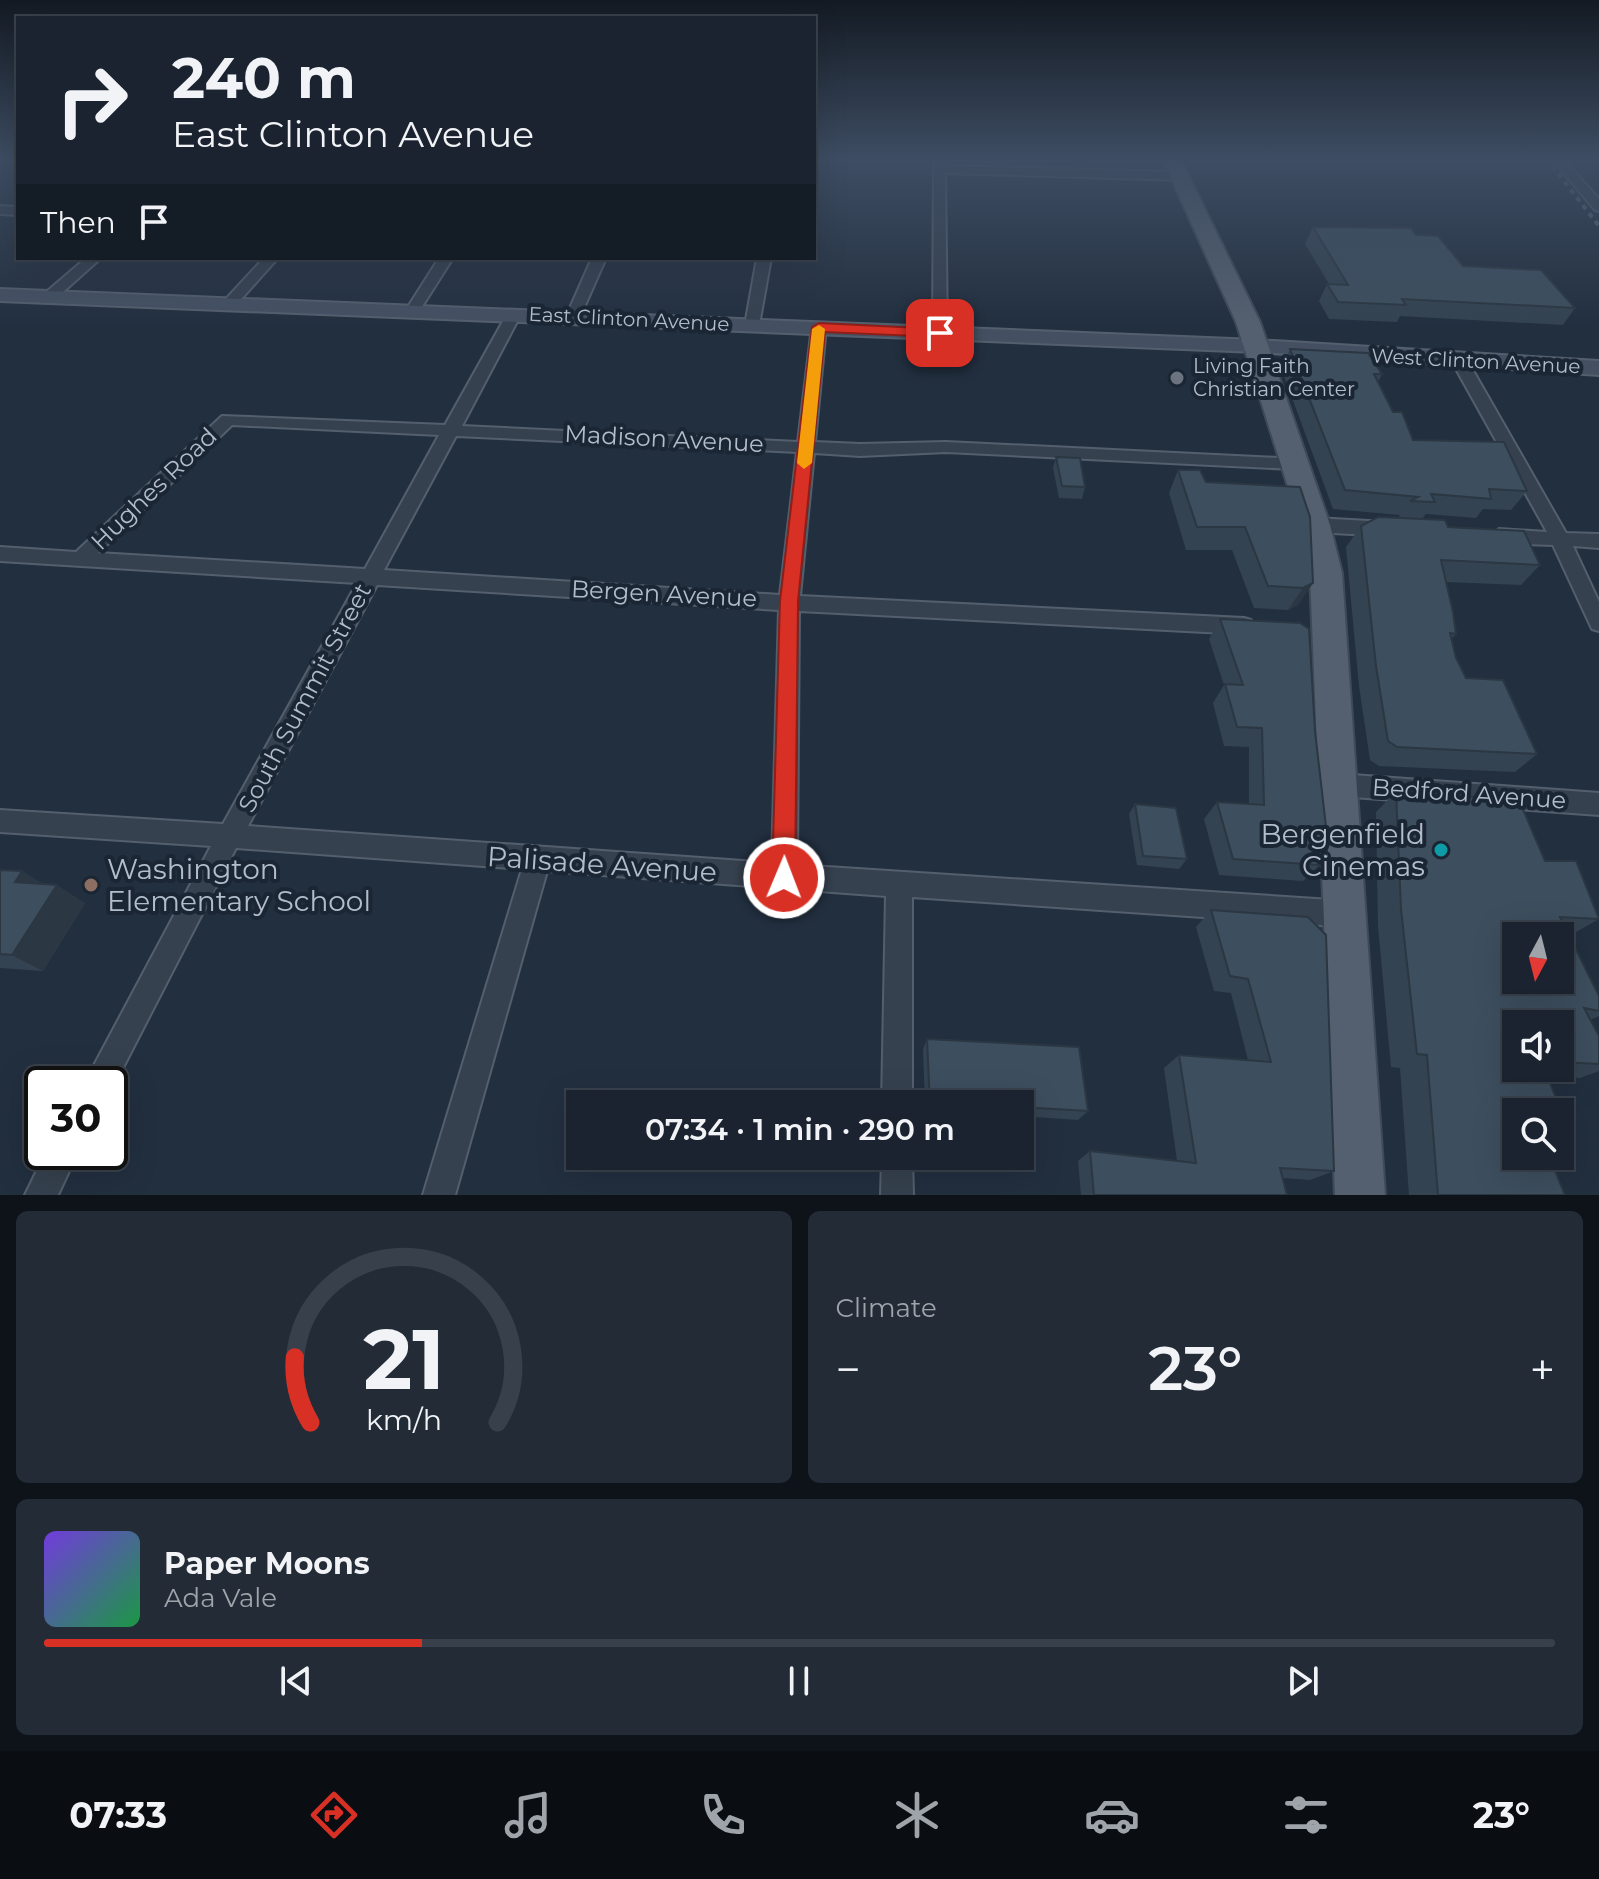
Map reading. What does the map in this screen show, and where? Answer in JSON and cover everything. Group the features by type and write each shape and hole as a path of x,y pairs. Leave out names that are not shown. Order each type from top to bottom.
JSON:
{"main road":[{"path":"1196,214 1257,346 1315,525 1326,573 1320,629 1339,785 1360,1195"}],"street":[{"path":"939,214 940,333"},
{"path":"49,297 92,260"},
{"path":"230,303 269,260"},
{"path":"413,310 445,260"},
{"path":"573,317 598,260"},
{"path":"752,325 764,260"},
{"name":"East Clinton Avenue","path":"0,295 1257,346"},
{"name":"South Summit Street","path":"108,1066 230,835 514,314"},
{"path":"784,878 789,601 819,327"},
{"name":"West Clinton Avenue","path":"1257,346 1599,368"},
{"path":"1459,360 1559,539 1599,623"},
{"name":"Madison Avenue","path":"228,420 860,450 946,447 1293,463"},
{"name":"Hughes Road","path":"81,558 228,420"},
{"path":"1315,525 1407,530"},
{"path":"1483,535 1599,541"},
{"name":"Bergen Avenue","path":"0,554 906,610 1266,627"},
{"name":"Bedford Avenue","path":"1339,785 1599,804"},
{"name":"Palisade Avenue","path":"0,821 230,835 899,886 1347,914"},
{"path":"439,1195 537,860"},
{"path":"897,1090 899,886"},
{"path":"41,1195 54,1170"},
{"path":"897,1170 897,1195"}],"building":[{"path":"1313,227 1411,228 1416,235 1438,236 1463,266 1541,270 1575,308 1402,299 1406,305 1338,302 1327,284 1348,285"},
{"path":"1290,349 1368,353 1382,374 1374,374 1393,412 1402,412 1413,440 1504,442 1527,491 1489,489 1491,499 1431,494 1435,502 1410,501 1418,497 1345,490"},
{"path":"1056,457 1080,458 1085,487 1062,486"},
{"path":"1178,470 1200,470 1206,482 1300,487 1310,517 1313,583 1303,588 1268,586 1245,527 1197,527"},
{"path":"1378,517 1445,520 1448,527 1524,531 1540,565 1441,560 1453,612 1456,634 1450,633 1456,658 1466,678 1503,680 1537,754 1397,747 1388,741 1376,666 1361,526"},
{"path":"1220,619 1300,623 1309,629 1315,731 1328,844 1326,856 1320,865 1233,859 1217,802 1264,805 1262,728 1237,727 1225,684 1243,685"},
{"path":"1396,792 1519,800 1545,861 1576,861 1599,919 1560,917 1562,922 1502,922 1502,994 1574,994 1574,945 1599,996 1599,1011 1584,1008 1599,1036 1599,1064 1574,1063 1574,1010 1502,1010 1502,1082 1550,1082 1556,1098 1502,1098 1502,1170 1555,1170 1565,1195 1438,1195 1427,1055 1417,1054 1401,909"},
{"path":"1135,804 1176,808 1187,859 1143,856"},
{"path":"0,870 22,871 15,882 57,885 12,955 0,954"},
{"path":"1211,910 1308,917 1326,935 1334,1171 1280,1168 1287,1195 1094,1195 1090,1151 1196,1163 1179,1055 1271,1062 1248,979 1230,976"},
{"path":"927,1039 1079,1047 1088,1111 1034,1108 1034,1090 929,1090"}],"railway":[{"path":"1589,214 1599,226"}],"slow traffic":[{"path":"804,463 819,329"}],"place":[{"name":"Living Faith Christian Center","path":"1177,378"},
{"name":"Bergenfield Cinemas","path":"1441,850"},
{"name":"Washington Elementary School","path":"91,885"}],"route":[{"path":"784,878 789,601 819,327 940,333"}]}
